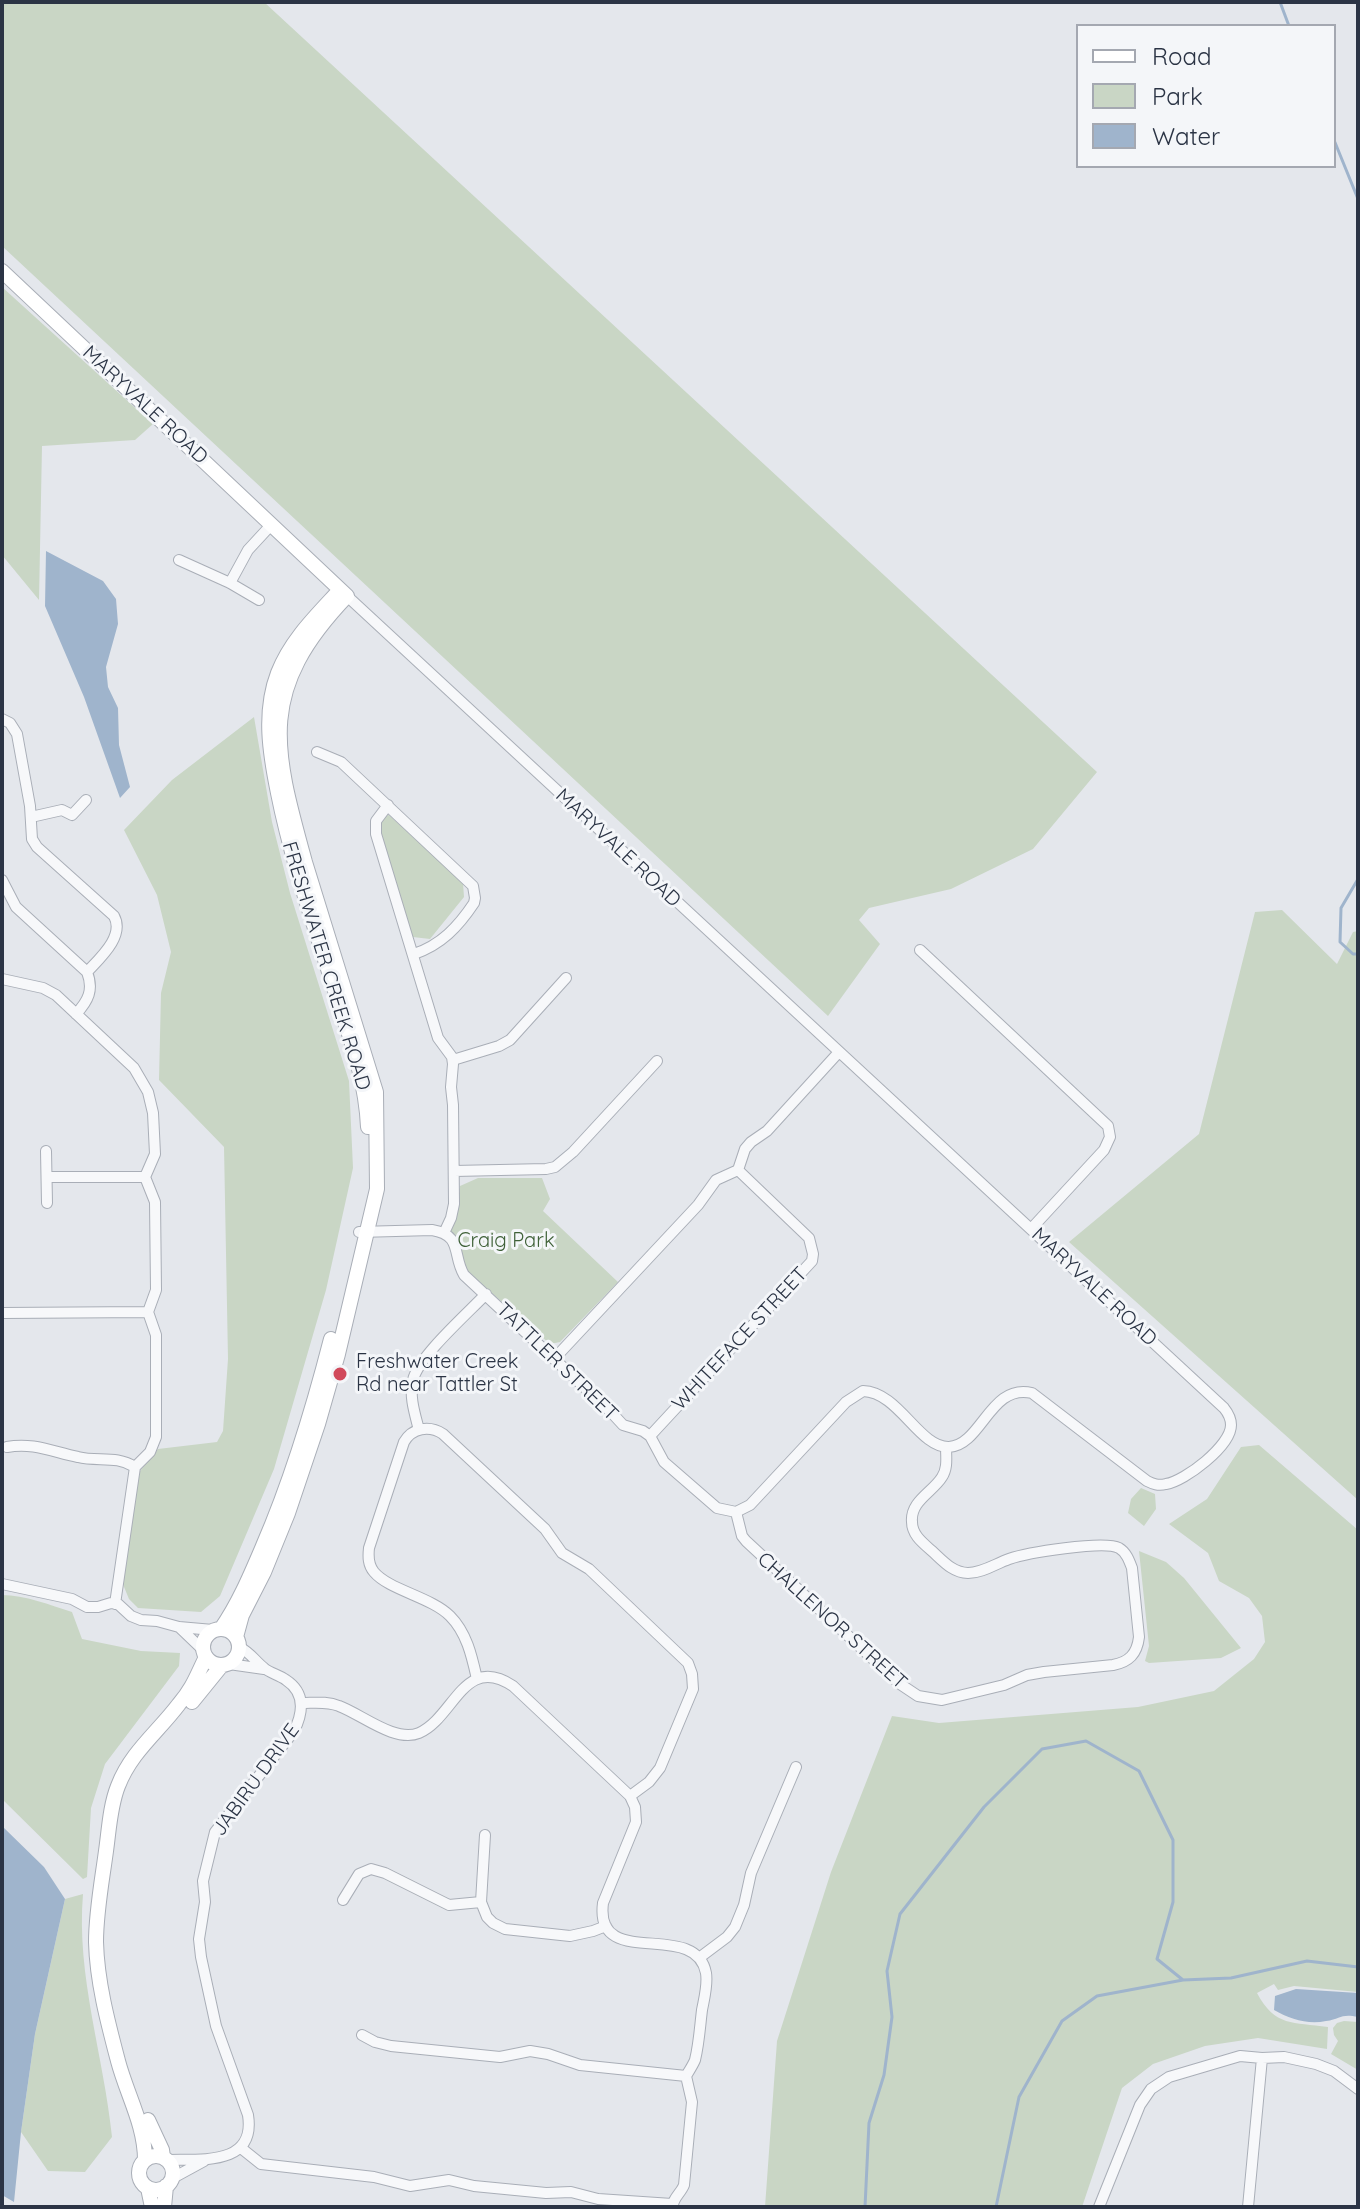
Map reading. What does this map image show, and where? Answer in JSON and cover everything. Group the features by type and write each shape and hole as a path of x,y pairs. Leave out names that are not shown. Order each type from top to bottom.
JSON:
{"main road":[{"name":"MARYVALE ROAD","path":"2,271 344,593"},
{"name":"FRESHWATER CREEK ROAD","path":"217,1630 236,1605 289,1478 377,1189 376,1092 305,862 279,743 283,695 296,661 344,593"},
{"name":"FRESHWATER CREEK ROAD","path":"238,1642 242,1615 274,1549 301,1476 338,1354 364,1231"},
{"path":"145,2160 144,2136 117,2058 100,1981 96,1941 99,1897 113,1803 122,1776 144,1742 186,1695 200,1673 205,1639 217,1630 227,1629 238,1642 236,1657 225,1665 146,1753 129,1781 119,1816 106,1911 107,1971 121,2039 137,2093 172,2169 164,2207"},
{"path":"204,1653 213,1663 225,1665"},
{"path":"152,2207 148,2188 141,2181 140,2166 154,2156 166,2159"},
{"path":"148,2188 157,2189 168,2183"}],"street":[{"path":"230,583 248,550 272,524"},
{"path":"179,560 259,600"},
{"name":"MARYVALE ROAD","path":"344,593 1224,1408 1231,1425 1227,1438 1204,1463 1168,1484 1147,1481 1040,1397 1024,1391 1010,1393 965,1440 946,1447"},
{"path":"2,719 10,723 17,734 32,839 118,923 116,937 87,972"},
{"path":"317,752 341,762 468,880 475,892 474,903 451,931 438,944 414,954"},
{"path":"31,817 62,810 72,815 86,800"},
{"path":"364,1231 432,1230 444,1233 453,1214 453,1060 438,1038 375,828 377,818 388,805"},
{"path":"2,880 16,907 87,972 91,981 89,998 76,1014"},
{"path":"920,950 1108,1126 1110,1137 1104,1150 1031,1229"},
{"path":"453,1060 510,1040 566,978"},
{"path":"2,979 43,988 56,995 134,1068 152,1105 155,1154 145,1177 155,1202 156,1290 148,1312 156,1335 156,1437 150,1452 135,1467 115,1604"},
{"path":"554,1359 698,1205 716,1180 738,1170 745,1149 767,1131 839,1052"},
{"path":"454,1171 555,1167 573,1152 657,1061"},
{"path":"46,1151 47,1203"},
{"name":"WHITEFACE STREET","path":"650,1436 812,1261 809,1238 738,1170"},
{"path":"47,1177 145,1177"},
{"name":"TATTLER STREET","path":"444,1233 455,1245 464,1275 617,1421 650,1436 669,1467 717,1508 736,1512"},
{"path":"419,1430 411,1392 416,1372 486,1294"},
{"path":"2,1313 148,1312"},
{"path":"736,1512 750,1505 846,1402 863,1391 881,1394 934,1442 946,1447"},
{"path":"477,1679 469,1647 450,1616 380,1577 370,1565 369,1548 404,1442 409,1434 419,1430 430,1429 443,1434 545,1529 562,1553 589,1569 688,1663 693,1689 660,1768 649,1782 630,1796"},
{"path":"2,1459 5,1445 29,1445 81,1458 120,1460 135,1467"},
{"name":"CHALLENOR STREET","path":"736,1512 746,1541 900,1684 918,1696 942,1700 954,1698 1004,1685 1027,1675 1113,1665 1130,1659 1139,1637 1132,1568 1122,1550 1106,1545 1039,1552 973,1573 964,1573 947,1565 919,1539 913,1531 914,1508 943,1476 946,1447"},
{"path":"2,1584 72,1599 87,1607 121,1605 137,1619 217,1630"},
{"path":"179,1627 204,1653"},
{"name":"JABIRU DRIVE","path":"238,1642 264,1669 288,1681 302,1703 300,1720 294,1731 215,1832 203,1881 205,1902 200,1947 216,2026 248,2115 249,2136 241,2148"},
{"name":"JABIRU DRIVE","path":"225,1665 264,1669"},
{"path":"166,2159 204,2161 227,2156 241,2148 257,2163 266,2166 374,2177 410,2186 449,2180 474,2186 546,2193 571,2192 598,2199 673,2206 684,2185 692,2102 686,2076 695,2060 706,1980 699,1958 684,1948 623,1940 606,1926 602,1915 603,1903 636,1822 637,1812 630,1796 513,1686 496,1677 477,1679 466,1686 427,1729 411,1735 390,1731 340,1706 323,1702 302,1703"},
{"path":"699,1958 735,1927 751,1873 796,1767"},
{"path":"485,1835 481,1902 487,1917 498,1927 570,1936 606,1926"},
{"path":"343,1900 359,1874 371,1869 449,1905 481,1902"},
{"path":"362,2035 391,2046 500,2057 530,2051 580,2065 686,2076"},
{"path":"1099,2207 1140,2105 1151,2089 1169,2077 1235,2057 1284,2057 1334,2071 1358,2089"},
{"path":"1248,2207 1262,2058"},
{"path":"168,2183 204,2161"}],"green space":[{"path":"2,2 264,2 1097,772 1033,849 951,889 869,908 859,920 880,944 828,1016 2,246"},
{"path":"2,287 153,424 135,440 42,446 39,600 2,555"},
{"path":"254,717 272,822 290,893 349,1081 353,1168 326,1290 274,1469 220,1596 201,1612 138,1608 129,1599 122,1582 140,1471 158,1449 217,1442 223,1431 228,1359 224,1147 159,1080 161,993 171,952 157,895 124,830 172,780"},
{"path":"389,815 463,883 464,897 430,939 413,937 378,830 378,817"},
{"path":"1282,910 1337,964 1353,932 1358,931 1358,1500 1069,1242 1199,1134 1255,912"},
{"name":"Craig Park","path":"478,1178 542,1178 550,1199 543,1211 618,1282 560,1342 550,1344 462,1267 458,1242 450,1231 456,1216 460,1186"},
{"path":"1259,1445 1358,1530 1358,1992 1294,1986 1278,1990 1274,1984 1257,1993 1271,2012 1286,2021 1328,2027 1327,2049 1258,2038 1205,2046 1153,2064 1122,2088 1082,2207 765,2207 777,2041 831,1872 892,1716 939,1723 1138,1707 1214,1691 1254,1659 1265,1642 1262,1616 1249,1598 1219,1581 1208,1553 1169,1524 1207,1499 1241,1447"},
{"path":"1141,1488 1155,1494 1156,1509 1144,1526 1128,1513 1131,1499"},
{"path":"1139,1551 1166,1562 1184,1578 1241,1648 1221,1658 1145,1661 1149,1646"},
{"path":"2,1595 72,1612 82,1639 141,1651 180,1653 179,1666 105,1764 91,1808 87,1877 83,1879 2,1799"},
{"path":"83,1894 83,1955 112,2137 85,2172 48,2171 21,2132 35,2034 65,1899"},
{"path":"1344,2021 1358,2022 1358,2070 1331,2054 1338,2041 1333,2028"}],"water":[{"path":"46,551 103,581 116,599 118,624 106,667 108,687 118,708 119,745 130,787 120,798 84,697 45,606"},
{"path":"2,1826 44,1867 65,1899 35,2034 14,2202 2,2195"},
{"path":"1296,1989 1358,1993 1358,2017 1306,2022 1274,2010 1275,1996"}],"waterway":[{"path":"1280,2 1288,24"},
{"path":"1336,145 1358,199"},
{"path":"1358,879 1341,908 1340,942 1353,954 1358,954"},
{"path":"865,2207 869,2123 884,2075 892,2017 887,1971 900,1914 984,1807 1042,1749 1086,1741 1139,1771 1173,1840 1173,1902 1157,1959 1183,1980"},
{"path":"996,2207 1019,2097 1062,2021 1097,1996 1183,1980 1231,1978 1307,1961 1358,1967"}],"place":[{"name":"Freshwater Creek Rd near Tattler St","path":"340,1374"}]}
